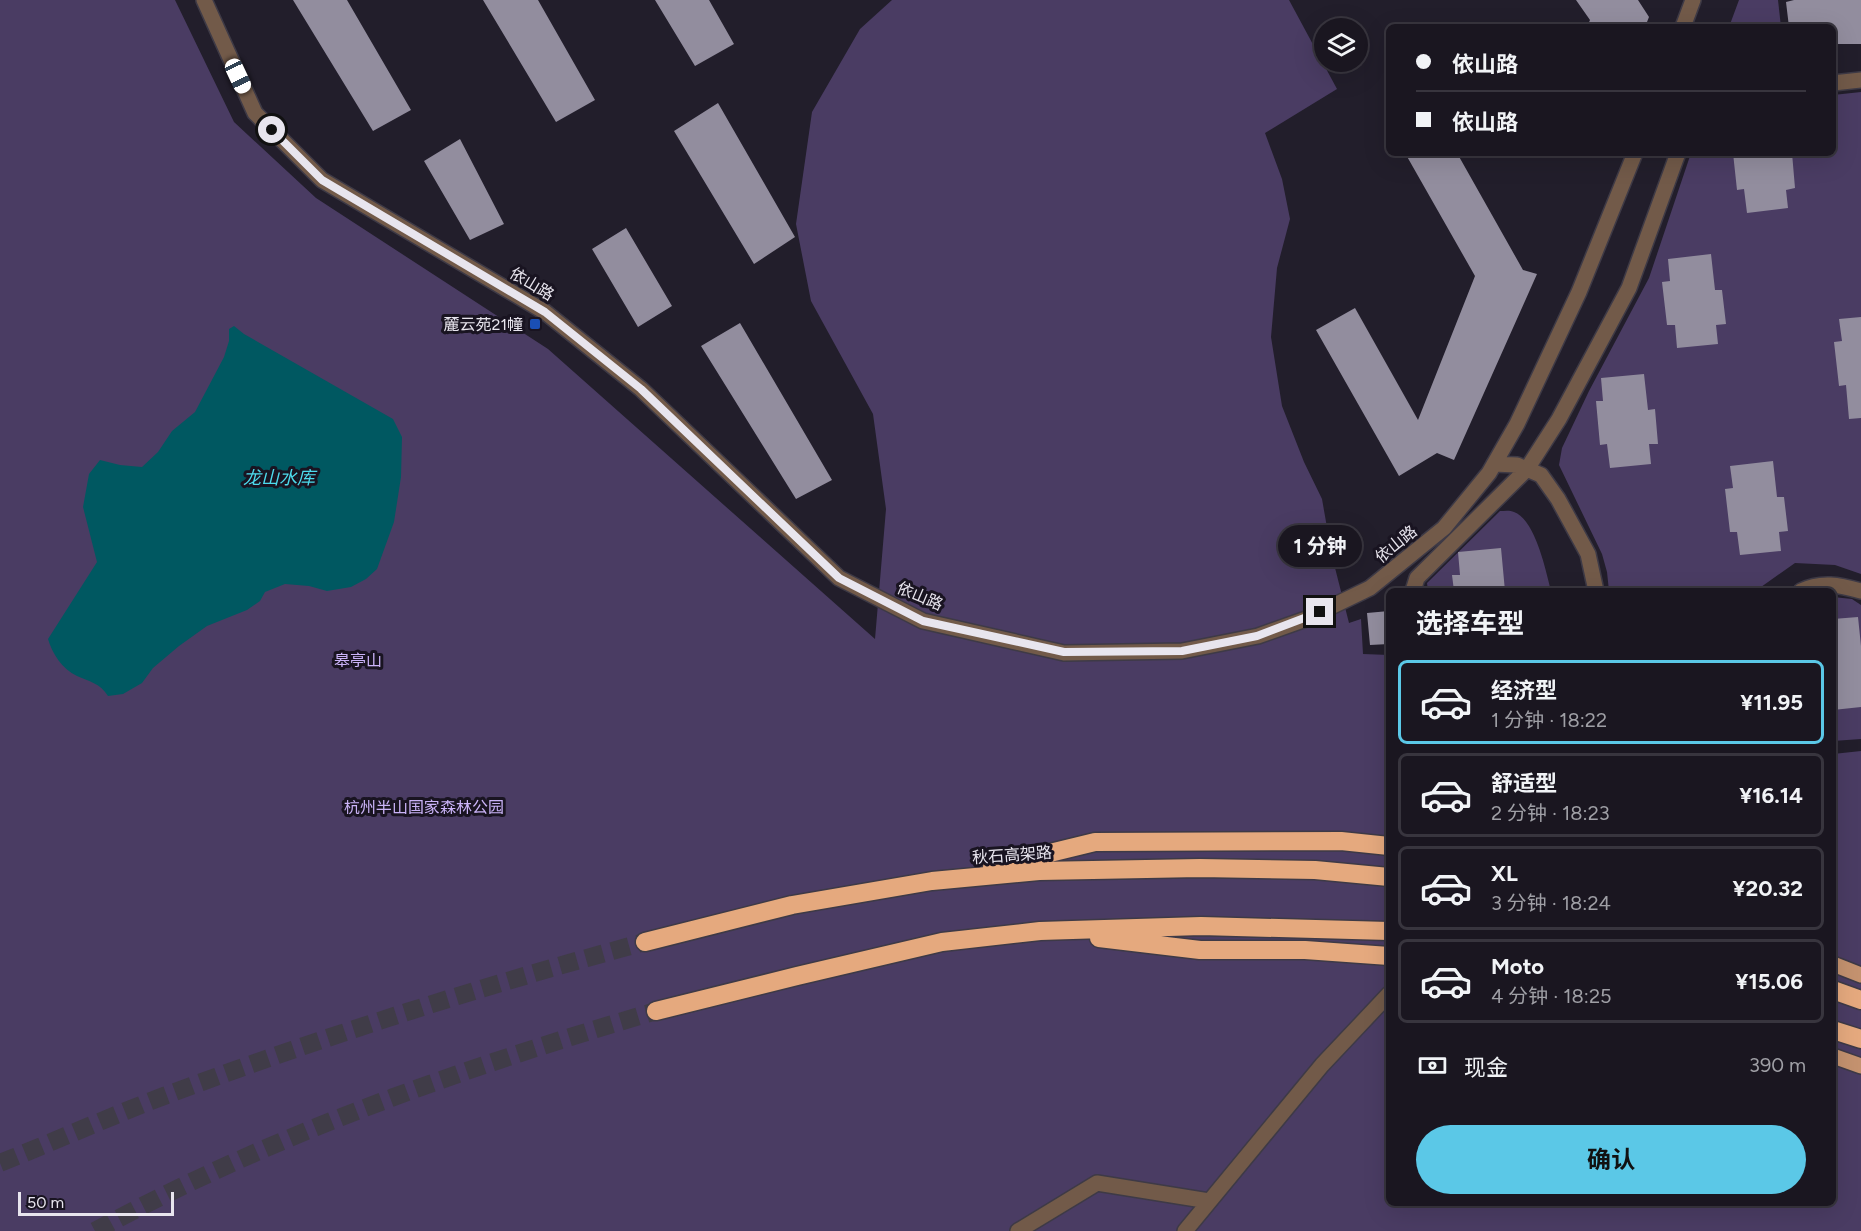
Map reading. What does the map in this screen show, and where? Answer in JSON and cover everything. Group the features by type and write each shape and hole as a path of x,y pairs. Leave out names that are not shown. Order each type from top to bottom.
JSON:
{"highway":[{"path":"932,881 1095,842 1341,841 1386,846"},
{"name":"秋石高架路","path":"645,942 792,905 932,881 1039,871 1200,868 1315,870 1386,878"},
{"path":"656,1011 942,942 1040,931 1201,926 1386,931"},
{"path":"1040,931 1200,950 1305,950 1386,956"},
{"path":"1836,991 1861,1000"},
{"path":"1836,1031 1861,1039"}],"main road":[{"path":"1836,965 1861,975"},
{"path":"1836,1057 1861,1066"}],"street":[{"name":"依山路","path":"204,0 255,113 322,180 545,312 641,389 839,578 923,621 1064,652 1182,651 1257,636 1306,619 1370,588 1444,528 1494,464 1517,424 1579,292 1634,156"},
{"path":"1684,24 1693,0"},
{"path":"1836,83 1861,80"},
{"path":"1414,588 1417,578 1527,469 1559,419 1629,288 1677,156"},
{"path":"1494,464 1517,465 1541,475 1558,499 1588,554 1595,588"},
{"path":"1807,588 1837,584 1861,591"},
{"path":"1185,1231 1323,1065 1386,997"},
{"path":"1018,1231 1097,1183 1209,1201"}],"green space":[{"name":"杭州半山国家森林公园","path":"0,0 175,0 234,122 316,198 548,349 875,639 886,509 873,414 811,301 796,224 812,112 860,29 892,0 1289,0 1314,46 1314,72 1328,72 1337,89 1265,133 1282,179 1290,219 1277,268 1271,337 1282,406 1304,462 1322,499 1332,556 1349,623 1361,619 1363,654 1386,655 1386,1206 1836,1206 1836,754 1861,751 1861,1231 0,1231"},
{"path":"1739,0 1778,0 1781,24 1730,24"},
{"path":"1861,92 1861,574 1835,565 1795,563 1760,588 1609,588 1602,554 1559,465 1562,448 1589,391 1649,278 1690,156 1836,156 1836,95"},
{"path":"1500,511 1509,511 1521,517 1534,535 1550,588 1428,588 1427,583"},
{"path":"1836,597 1852,599 1861,605 1861,739 1836,741"}],"water":[{"name":"龙山水库","path":"234,326 244,334 393,419 402,437 401,477 394,522 377,569 366,579 351,587 327,591 309,586 285,584 265,592 260,601 247,610 207,626 179,646 153,668 142,683 123,694 108,696 98,686 77,676 62,665 48,639 97,562 83,507 89,474 100,460 142,467 158,452 172,431 195,412 224,357 229,341 229,329"}],"building":[{"path":"293,0 347,0 411,110 373,131"},
{"path":"483,0 538,0 595,100 556,122"},
{"path":"655,0 709,0 734,44 695,66"},
{"path":"1576,0 1638,0 1649,17 1646,24 1588,24 1590,20"},
{"path":"1861,0 1861,44 1836,44 1836,24 1789,24 1786,2"},
{"path":"718,103 795,237 754,264 674,131"},
{"path":"460,139 504,224 470,240 424,161"},
{"path":"1407,156 1459,156 1523,270 1537,274 1454,460 1437,453 1399,476 1316,330 1355,308 1418,420 1475,276"},
{"path":"1733,156 1792,156 1795,188 1786,190 1788,208 1747,213 1744,189 1737,190"},
{"path":"626,228 672,306 638,327 592,249"},
{"path":"1711,254 1715,290 1722,290 1726,324 1716,325 1718,344 1677,348 1675,325 1667,325 1662,282 1670,281 1668,259"},
{"path":"1861,317 1861,418 1849,419 1846,385 1839,386 1834,342 1842,341 1839,319"},
{"path":"740,323 832,480 796,499 701,346"},
{"path":"1644,374 1648,410 1655,409 1658,444 1649,444 1651,464 1610,468 1607,444 1600,445 1596,401 1603,401 1601,378"},
{"path":"1773,461 1777,497 1784,497 1788,531 1779,532 1781,551 1740,555 1737,532 1730,532 1725,489 1733,488 1730,466"},
{"path":"1501,548 1505,588 1454,588 1452,575 1460,575 1458,552"},
{"path":"1386,611 1386,644 1370,645 1367,613"},
{"path":"1858,617 1861,646 1861,707 1836,710 1836,619"}],"tunnel":[{"path":"0,1163 164,1096 283,1053 523,976 645,942"},
{"path":"95,1231 231,1164 370,1106 512,1056 656,1011"}],"place":[{"name":"麓云苑21幢","path":"535,324"}],"route":[{"path":"272,130 322,180 545,312 641,389 839,578 923,621 1064,652 1182,651 1257,636 1320,612"}],"park label":[{"name":"皋亭山","path":"358,660"}]}
